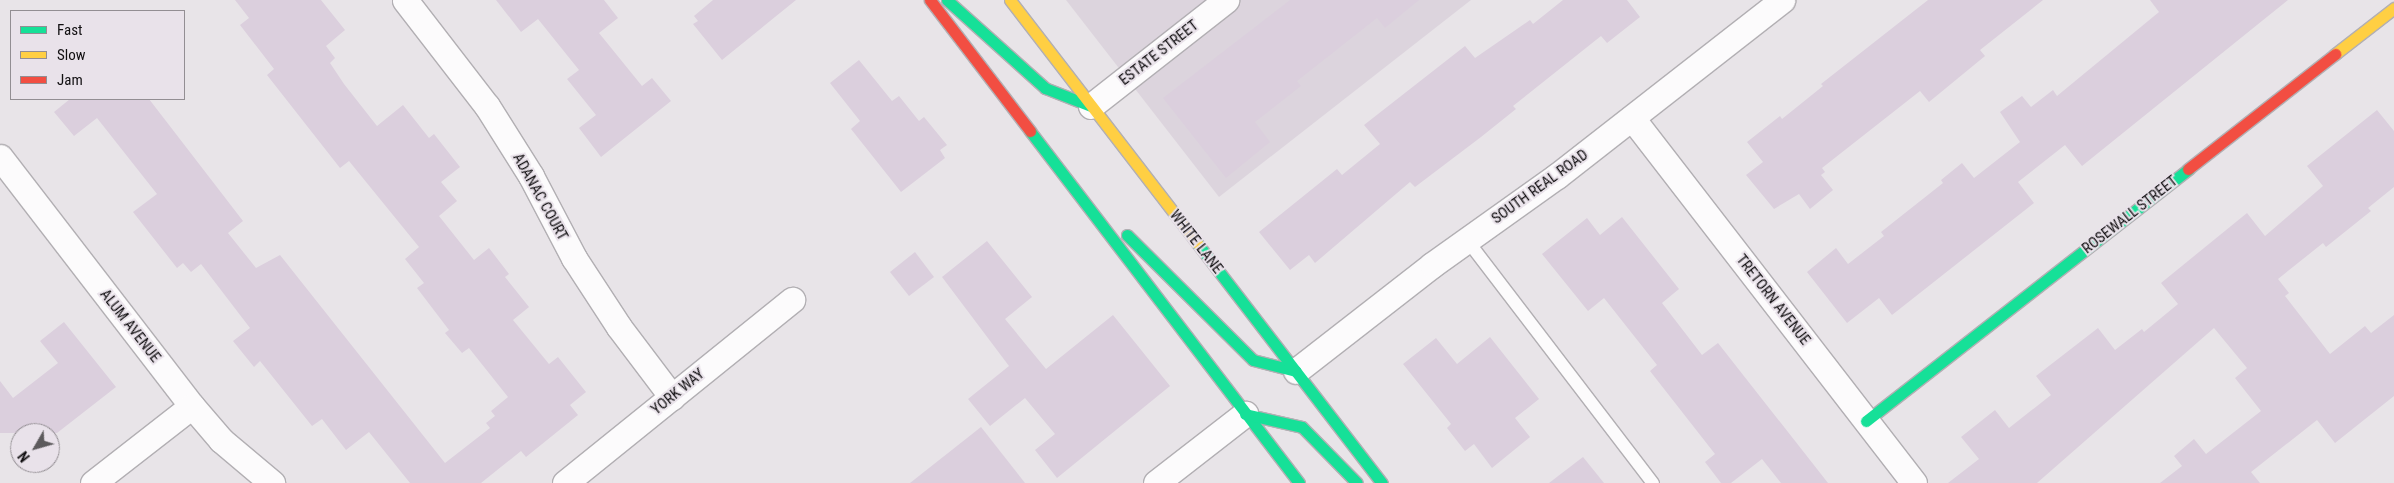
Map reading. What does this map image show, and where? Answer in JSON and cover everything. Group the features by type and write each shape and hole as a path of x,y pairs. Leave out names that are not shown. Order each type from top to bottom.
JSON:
{"main road":[{"path":"930,0 1299,483"},
{"path":"947,0 1045,88 1092,106"},
{"name":"WHITE LANE","path":"1010,0 1382,483"},
{"name":"ROSEWALL STREET","path":"1866,421 2394,8"},
{"path":"1058,167 1253,360 1296,372"},
{"path":"1245,414 1302,427 1357,483"}],"street":[{"name":"ADANAC COURT","path":"405,0 487,106 530,176 574,258 619,327 672,397"},
{"name":"ESTATE STREET","path":"1092,106 1226,0"},
{"name":"SOUTH REAL ROAD","path":"1296,372 1467,240 1632,118 1782,0"},
{"name":"TRETORN AVENUE","path":"1632,118 1914,483"},
{"name":"ALUM AVENUE","path":"0,157 192,406 221,440 272,483"},
{"name":"YORK WAY","path":"565,483 792,300"},
{"path":"93,483 192,406"},
{"path":"1156,483 1245,414"}],"lane":[{"path":"1467,240 1653,483"}],"shaded area":[{"path":"1066,0 1471,0 1219,197"}],"building":[{"path":"235,0 321,0 345,30 326,46 335,58 330,63 344,84 377,126 403,105 429,138 434,134 460,167 441,182 457,201 439,216 474,260 489,248 509,274 505,277 529,307 513,320 549,364 558,357 586,392 570,405 578,415 526,457 521,451 481,483 410,483 369,432 346,450 322,419 312,426 260,361 254,367 233,341 250,328 201,264 191,272 183,263 177,268 133,212 157,194 97,118 74,136 54,112 69,100 150,100 243,221 228,233 256,268 280,255 445,463 490,428 486,423 495,416 491,411 508,397 469,348 462,353 445,333 449,330 417,288 424,283 405,259 419,247 349,161 340,168 267,75 274,69 240,25 249,18"},
{"path":"496,0 604,0 618,18 599,33 642,86 652,78 671,101 601,157 579,128 596,115 567,79 579,70 538,19 521,32"},
{"path":"713,0 796,0 722,60 693,24 698,21 694,16"},
{"path":"1290,0 1419,0 1385,28 1377,18 1297,81 1301,86 1255,122 1270,142 1226,178 1163,98"},
{"path":"1563,0 1627,0 1640,17 1607,43 1601,36 1513,106 1516,109 1481,137 1415,187 1410,182 1315,263 1309,255 1290,270 1259,232 1337,169 1342,175 1380,144 1364,125 1465,46 1475,58 1530,20 1533,24"},
{"path":"1928,0 2043,0 1980,50 1985,56 1929,102 1920,91 1822,168 1825,172 1821,175 1833,190 1810,209 1799,194 1774,209 1746,175 1763,162 1747,142 1780,116 1782,119 1823,86 1821,84"},
{"path":"2150,0 2288,0 2082,166 2065,145 2018,182 2034,203 1892,315 1879,298 1847,323 1807,272 1836,248 1848,264 1884,236 1881,232 1943,183 1941,180 1962,163 1974,178 2020,142 2000,112 2022,96 2031,107 2053,90 2057,96 2159,12"},
{"path":"859,60 892,101 899,96 919,121 924,117 947,145 940,150 945,158 901,192 851,129 860,121 830,83"},
{"path":"2377,110 2394,131 2394,187 2368,208 2371,211 2326,247 2323,243 2278,279 2289,293 2285,296 2330,354 2365,326 2371,333 2394,315 2394,396 2335,443 2317,420 2251,472 2260,483 2160,483 2182,466 2174,456 2194,439 2206,454 2261,411 2235,378 2247,368 2214,328 2037,483 1948,483 1979,459 1961,437 1995,410 2009,428 2051,395 2036,376 2098,328 2115,350 2142,329 2144,332 2178,304 2161,283 2247,213 2265,236 2323,186 2307,166"},
{"path":"1622,217 1679,289 1662,303 1702,355 1718,343 1828,483 1781,483 1762,459 1731,483 1721,483 1705,462 1715,454 1650,371 1657,365 1604,298 1588,311 1542,254 1587,218 1600,235"},
{"path":"987,241 1032,297 1005,319 1046,369 1113,315 1170,386 1057,478 1035,450 1055,434 1025,398 990,426 968,399 1009,366 942,277"},
{"path":"915,252 934,277 909,296 890,272"},
{"path":"64,322 116,387 60,431 60,423 10,423 10,433 0,433 0,381 13,398 58,363 40,341"},
{"path":"1490,337 1539,399 1515,418 1530,437 1492,468 1474,444 1465,451 1447,428 1451,424 1403,364 1436,338 1457,364"},
{"path":"981,427 1025,483 910,483"},
{"path":"1583,457 1604,483 1549,483"}],"traffic: fast":[{"path":"947,0 1045,88 1091,106"},
{"path":"1030,131 1299,483"},
{"path":"1866,421 2188,169"},
{"path":"1127,235 1253,360 1296,371"},
{"path":"1197,243 1382,483"},
{"path":"1245,414 1302,427 1357,483"}],"traffic: slow":[{"path":"1010,0 1197,243"},
{"path":"2335,54 2394,8"}],"traffic: jam":[{"path":"930,0 1030,131"},
{"path":"2188,169 2335,54"}]}
